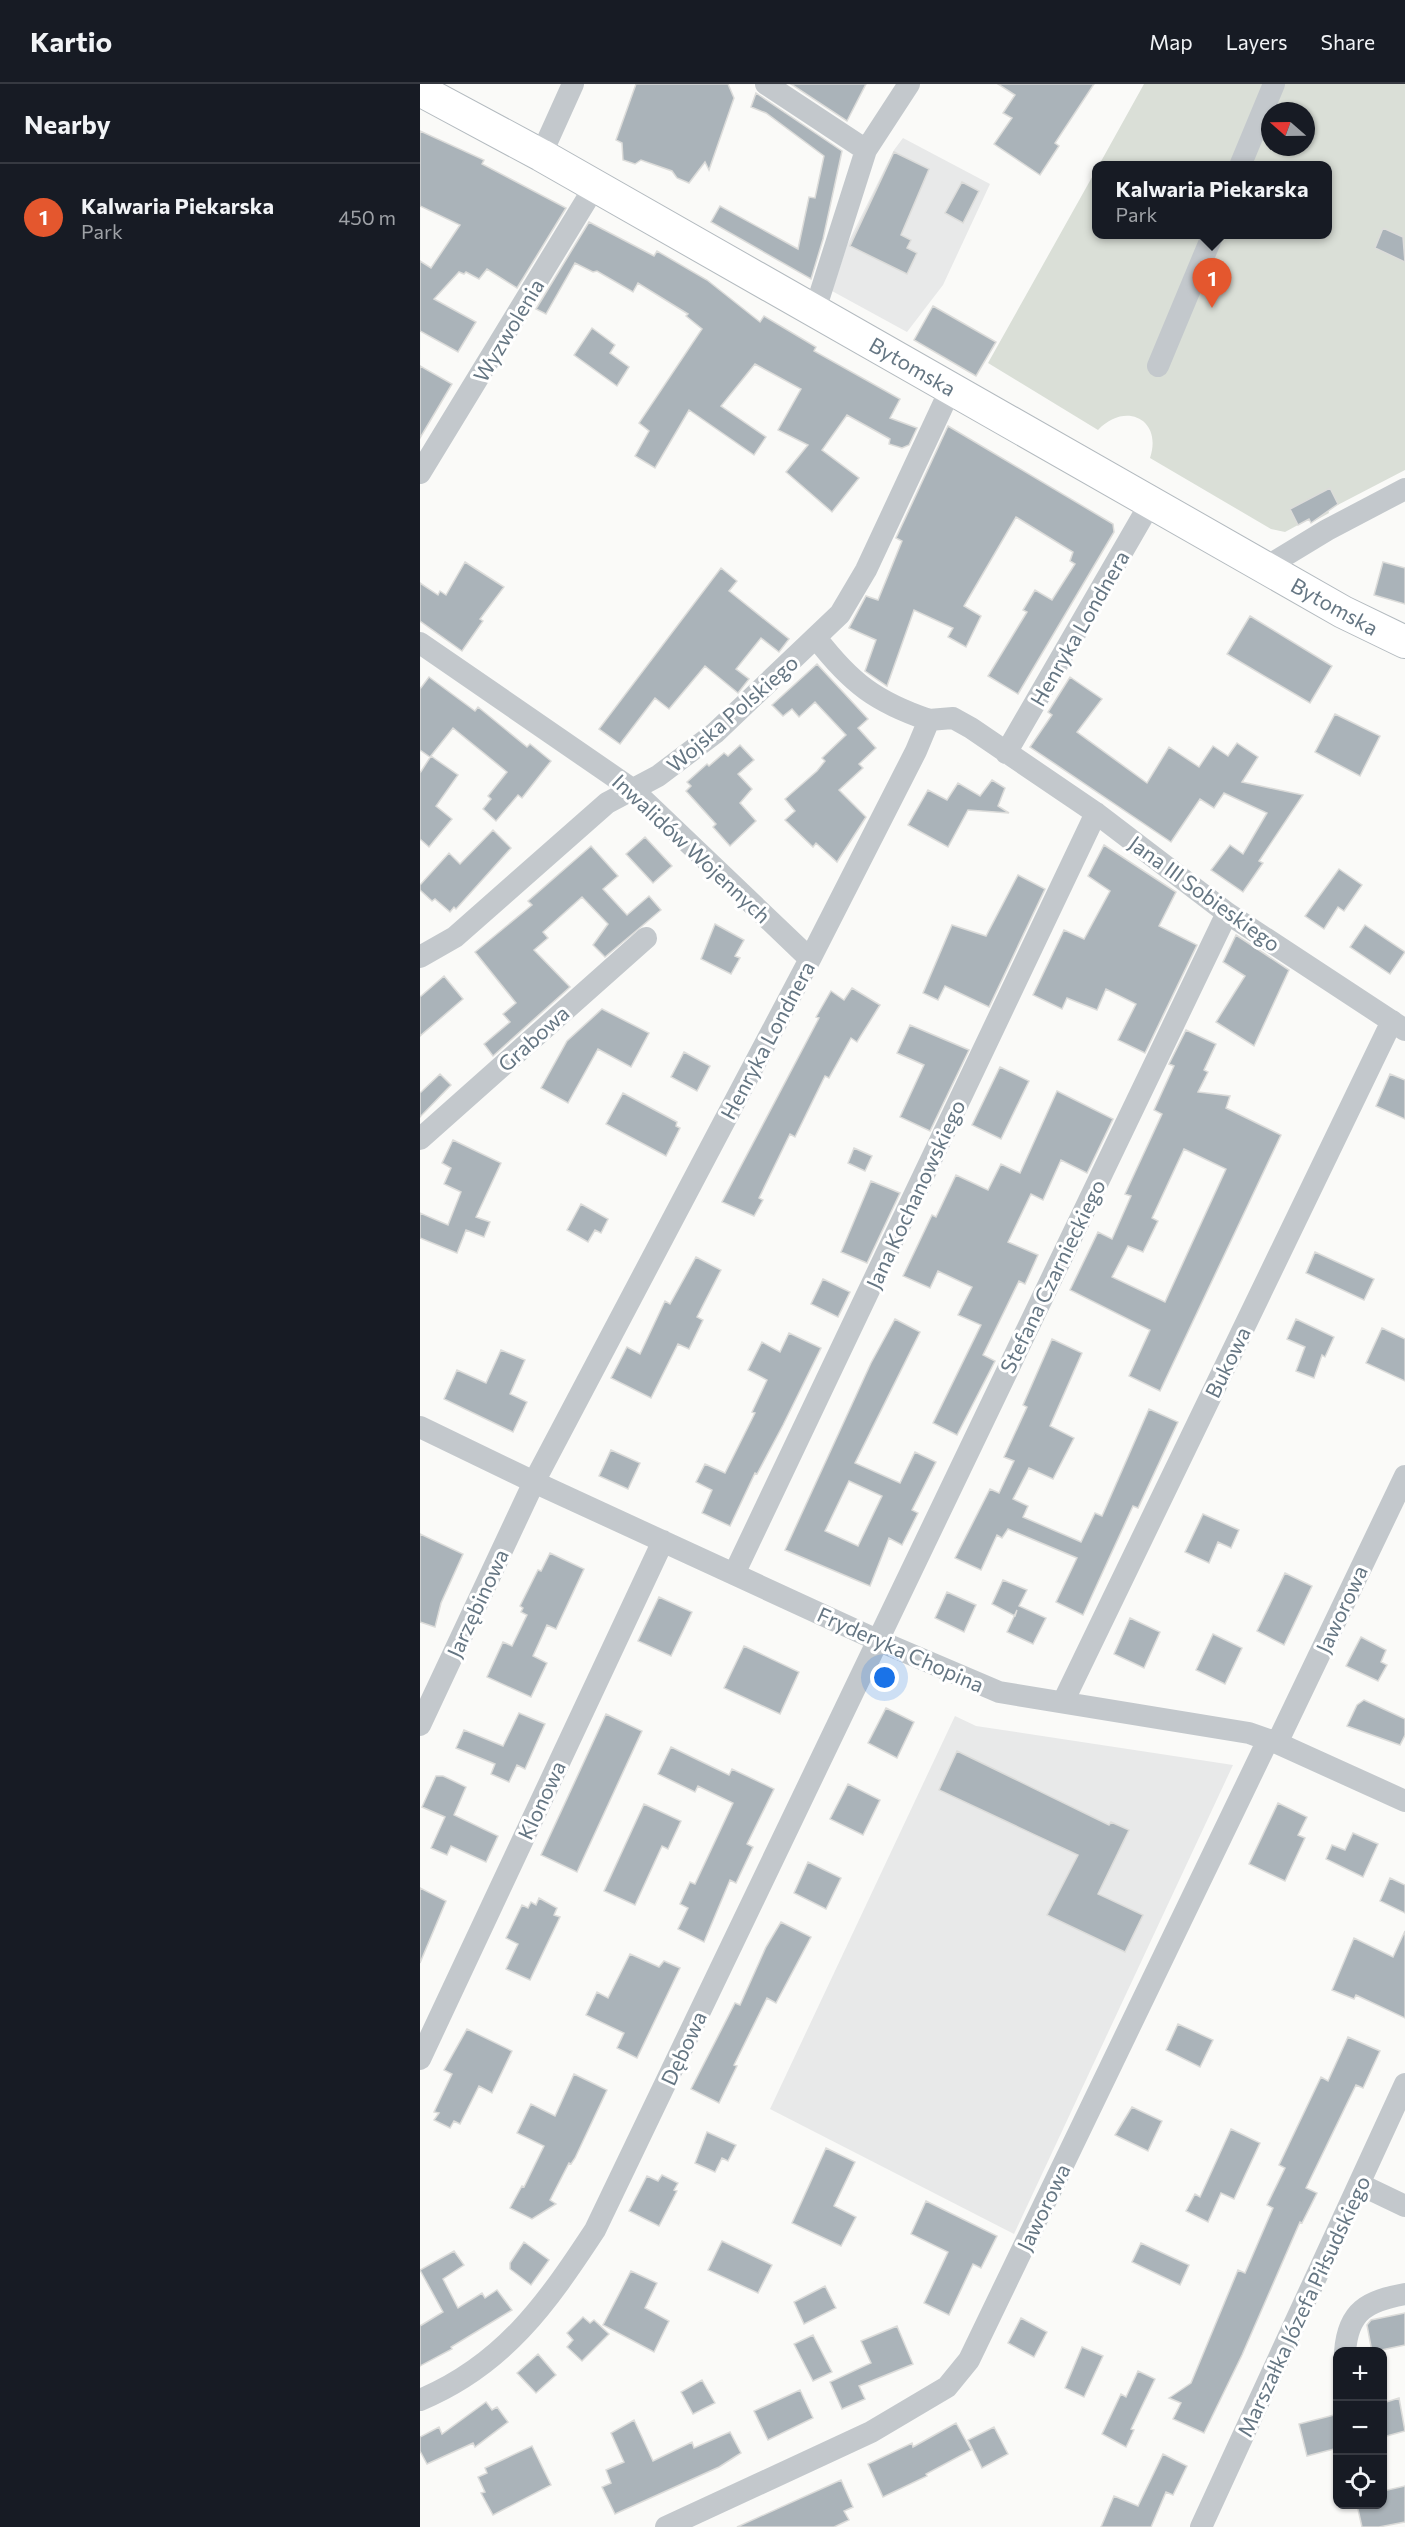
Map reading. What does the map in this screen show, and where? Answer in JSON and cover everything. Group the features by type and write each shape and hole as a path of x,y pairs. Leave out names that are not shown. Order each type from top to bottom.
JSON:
{"street":[{"path":"541,155 573,84"},
{"path":"766,84 866,150"},
{"path":"815,310 866,150 909,84"},
{"path":"1242,161 1274,84"},
{"name":"Bytomska","path":"420,90 541,155 1368,626 1405,642"},
{"name":"Wyzwolenia","path":"420,473 595,186"},
{"path":"1158,366 1211,239"},
{"name":"Wojska Polskiego","path":"420,957 455,937 607,803 658,776 715,733 817,639 840,614 866,570 951,388"},
{"path":"1266,567 1327,530 1405,489"},
{"name":"Henryka Londnera","path":"1006,753 1151,502"},
{"path":"817,639 835,662 872,696 929,720"},
{"name":"Inwalidów Wojennych","path":"420,642 632,789 810,959"},
{"name":"Jana III Sobieskiego","path":"929,720 953,718 1096,813 1227,913 1398,1025"},
{"name":"Henryka Londnera","path":"534,1482 810,959 916,751 929,720"},
{"name":"Jana Kochanowskiego","path":"735,1574 1096,813"},
{"name":"Stefana Czarnieckiego","path":"877,1640 1227,913"},
{"name":"Grabowa","path":"420,1139 646,938"},
{"name":"Bukowa","path":"1063,1702 1398,1025"},
{"name":"Fryderyka Chopina","path":"420,1427 877,1640 999,1692 1220,1727 1273,1741 1405,1801"},
{"name":"Jaworowa","path":"666,2527 871,2432 947,2387 969,2360 1405,1476"},
{"name":"Jarzębinowa","path":"420,1725 534,1482"},
{"name":"Klonowa","path":"420,2059 663,1541"},
{"name":"Dębowa","path":"420,2400 441,2391 484,2365 520,2333 558,2286 595,2230 877,1640"},
{"name":"Marszałka Józefa Piłsudskiego","path":"1201,2527 1405,2084"},
{"path":"1359,2184 1405,2206"},
{"path":"1345,2347 1346,2340 1360,2309 1370,2303 1405,2294"}],"shaded area":[{"path":"1144,84 1405,84 1405,470 1328,510 1329,513 1311,523 1309,519 1285,532 1271,529 1150,458 1153,444 1151,433 1146,424 1139,419 1130,416 1119,417 1109,421 1098,430 988,363 1092,177 1092,239 1332,239 1332,161 1101,161"},
{"path":"903,138 990,184 943,285 907,332 832,291 847,245 894,150"},
{"path":"955,1716 976,1726 1233,1765 1014,2234 770,2109"}],"building":[{"path":"636,84 728,84 734,98 709,170 705,162 689,183 677,178 672,171 641,160 635,164 623,160 622,143 616,140"},
{"path":"791,84 866,84 847,121"},
{"path":"998,84 1094,84 1055,143 1059,146 1040,175 994,144 1012,118 1003,113 1015,95"},
{"path":"756,93 842,151 823,239 811,279 711,222 720,206 798,249 809,197 815,198 824,156 766,113 751,107"},
{"path":"420,131 484,160 482,164 566,208 517,288 487,269 479,279 466,272 464,274 459,272 434,299 476,322 458,352 420,331 420,261 431,268 460,225 420,206"},
{"path":"894,152 929,169 901,235 911,240 907,248 917,253 907,274 850,246"},
{"path":"962,182 979,191 963,223 945,213"},
{"path":"589,222 654,256 657,251 707,280 760,322 764,316 816,347 814,351 900,399 890,418 917,428 909,445 902,448 889,444 890,439 847,415 822,450 859,478 832,512 786,472 808,445 778,430 801,389 755,364 721,406 766,437 754,455 689,410 655,468 635,456 649,431 639,423 702,329 686,316 688,314 638,283 633,292 597,271 593,272 575,263 546,314 536,309"},
{"path":"1383,228 1403,237 1405,262 1375,248"},
{"path":"933,306 996,342 976,376 914,340"},
{"path":"592,328 615,345 610,353 629,367 617,386 574,355"},
{"path":"420,366 452,384 420,438"},
{"path":"948,426 1113,524 1114,532 1018,694 988,676 1027,612 1023,610 1035,590 1052,600 1075,564 1070,561 1073,552 1016,517 964,606 981,616 966,647 948,637 953,628 914,610 887,686 865,671 876,640 849,628 866,596 878,600 902,541 896,538"},
{"path":"1330,488 1338,504 1311,523 1309,519 1298,525 1290,509"},
{"path":"465,562 504,587 480,619 483,621 462,651 420,621 420,583 438,595 440,591 446,595"},
{"path":"1383,562 1405,568 1405,604 1374,595"},
{"path":"721,568 737,581 729,591 789,639 779,652 761,638 736,669 749,679 738,693 705,666 669,709 655,698 620,744 599,729"},
{"path":"1250,616 1332,666 1310,703 1227,654"},
{"path":"817,664 868,719 858,728 876,748 859,764 863,768 839,790 866,817 837,862 816,843 813,847 785,820 795,811 785,799 817,771 825,761 822,758 846,735 815,702 799,717 792,709 783,716 772,705"},
{"path":"429,677 475,711 478,707 527,747 530,744 551,761 522,798 518,795 496,821 483,809 491,799 488,796 507,772 453,728 430,757 420,750 420,689"},
{"path":"1070,677 1102,699 1077,732 1147,783 1169,747 1199,767 1213,746 1228,756 1237,743 1258,757 1242,782 1303,795 1259,861 1263,863 1243,892 1211,870 1230,845 1243,854 1267,813 1224,793 1214,808 1200,799 1171,842 1030,747 1052,715 1048,712"},
{"path":"1335,714 1380,736 1360,776 1315,752"},
{"path":"740,745 754,760 738,774 752,789 740,803 756,821 730,846 713,827 716,824 686,791 691,786 687,782 707,764 709,766 724,753 728,756"},
{"path":"431,756 458,775 436,806 452,819 429,847 420,839 420,773"},
{"path":"992,780 1005,788 998,806 1009,813 968,810 948,847 908,825 928,790 947,800 958,783 980,796"},
{"path":"493,830 511,848 456,909 454,907 450,912 420,890 420,885 449,853 460,864"},
{"path":"645,837 672,866 653,883 626,854"},
{"path":"1104,845 1176,892 1159,926 1197,945 1145,1053 1118,1040 1136,1004 1106,989 1097,1010 1067,998 1062,1009 1033,995 1064,930 1084,939 1110,891 1088,876"},
{"path":"591,846 618,876 603,889 627,915 649,896 661,910 605,957 593,945 608,924 582,897 543,932 548,938 534,950 570,987 493,1056 484,1044 510,1022 503,1014 516,1003 475,952 532,905 528,901"},
{"path":"1339,869 1362,885 1344,911 1338,907 1324,929 1305,916"},
{"path":"1018,875 1045,889 989,1007 945,986 938,1000 923,993 952,925 986,936"},
{"path":"715,924 744,940 735,956 740,958 731,974 701,959"},
{"path":"1365,925 1405,952 1390,974 1350,947"},
{"path":"1236,935 1289,970 1254,1046 1216,1022 1245,976 1223,962"},
{"path":"444,976 463,999 420,1036 420,997"},
{"path":"852,988 880,1005 857,1042 851,1038 829,1078 825,1076 795,1137 790,1134 759,1198 763,1200 754,1216 722,1202 831,991 844,1000"},
{"path":"602,1009 649,1033 631,1067 598,1049 568,1103 541,1088 567,1041"},
{"path":"910,1025 969,1050 930,1131 900,1117 924,1065 897,1053"},
{"path":"1186,1030 1216,1044 1204,1070 1208,1072 1198,1092 1230,1096 1226,1108 1281,1135 1160,1391 1129,1376 1150,1330 1070,1290 1098,1232 1112,1239 1131,1196 1125,1194 1162,1114 1154,1110 1174,1066 1169,1064","holes":["1184,1149 1226,1169 1165,1302 1112,1277 1128,1246 1143,1252 1158,1221 1152,1218"]},
{"path":"684,1052 710,1066 697,1091 671,1077"},
{"path":"1000,1067 1029,1081 1001,1139 972,1125"},
{"path":"440,1074 451,1085 420,1117 420,1093"},
{"path":"1390,1074 1405,1080 1405,1119 1376,1106"},
{"path":"1057,1091 1113,1119 1087,1173 1061,1160 1043,1200 1031,1194 1008,1242 1038,1255 1025,1284 1019,1281 983,1355 995,1361 957,1435 933,1423 981,1325 958,1315 972,1287 938,1271 930,1288 903,1276 932,1215 936,1217 956,1175 988,1190 1001,1164 1020,1173"},
{"path":"623,1093 677,1122 676,1126 680,1128 666,1156 606,1124"},
{"path":"453,1140 501,1163 476,1217 490,1222 484,1237 466,1230 457,1253 420,1238 420,1213 448,1225 461,1192 444,1184 451,1168 442,1163"},
{"path":"854,1148 872,1156 865,1171 848,1163"},
{"path":"871,1181 900,1193 867,1263 841,1252"},
{"path":"581,1204 608,1219 601,1233 595,1230 588,1242 567,1230"},
{"path":"1315,1252 1374,1279 1364,1300 1306,1273"},
{"path":"696,1257 721,1270 697,1317 703,1320 689,1349 678,1344 651,1398 611,1378 627,1347 640,1354 665,1301 670,1304"},
{"path":"823,1279 850,1292 838,1317 811,1304"},
{"path":"895,1319 920,1332 855,1463 900,1483 915,1452 936,1462 912,1510 918,1513 902,1545 889,1538 870,1586 785,1550 871,1363","holes":["849,1481 882,1496 858,1546 825,1531"]},
{"path":"1296,1319 1334,1337 1325,1357 1322,1355 1314,1378 1296,1371 1305,1347 1287,1339"},
{"path":"1382,1328 1405,1339 1405,1381 1366,1363"},
{"path":"789,1333 821,1348 783,1425 757,1474 755,1473 730,1526 702,1513 712,1490 696,1482 705,1464 725,1473 755,1413 752,1412 767,1380 748,1370 762,1342 780,1352"},
{"path":"1052,1339 1082,1353 1050,1426 1074,1438 1053,1479 1029,1468 1013,1499 1028,1506 1023,1517 1081,1542 1095,1513 1102,1516 1149,1409 1178,1422 1138,1508 1133,1506 1083,1615 1056,1602 1077,1558 1008,1529 1002,1538 997,1535 981,1570 955,1558 990,1489 999,1493 1014,1461 1004,1457 1027,1407 1023,1405"},
{"path":"501,1350 525,1360 510,1394 527,1402 513,1432 444,1399 457,1370 486,1383"},
{"path":"611,1450 640,1463 628,1489 599,1476"},
{"path":"1203,1514 1239,1530 1231,1548 1218,1542 1209,1563 1185,1552"},
{"path":"420,1534 463,1554 441,1603 435,1627 420,1622"},
{"path":"550,1553 584,1569 556,1629 547,1625 533,1656 547,1663 531,1697 487,1677 503,1642 512,1646 527,1615 521,1612 523,1608 520,1606 538,1570 541,1571"},
{"path":"1285,1573 1312,1586 1284,1645 1257,1631"},
{"path":"1003,1580 1027,1590 1019,1606 1046,1618 1033,1644 1007,1632 1014,1616 992,1604"},
{"path":"947,1592 976,1605 964,1632 935,1618"},
{"path":"659,1597 692,1612 671,1656 638,1641"},
{"path":"1130,1618 1160,1632 1144,1668 1114,1654"},
{"path":"1213,1634 1242,1648 1225,1684 1196,1670"},
{"path":"1361,1637 1386,1650 1381,1662 1387,1665 1378,1681 1346,1666"},
{"path":"744,1646 799,1672 780,1714 724,1688"},
{"path":"1364,1700 1405,1719 1405,1735 1400,1745 1347,1726 1357,1705"},
{"path":"886,1708 914,1722 897,1758 868,1743"},
{"path":"519,1713 545,1724 525,1769 517,1765 509,1782 491,1774 495,1764 456,1748 464,1730 503,1746"},
{"path":"606,1714 642,1731 577,1872 541,1855"},
{"path":"671,1747 729,1775 732,1769 774,1789 747,1844 753,1847 736,1883 730,1880 704,1942 678,1929 688,1908 680,1904 690,1882 695,1884 733,1803 698,1786 695,1792 658,1774"},
{"path":"957,1751 1109,1825 1111,1822 1129,1830 1098,1894 1143,1915 1125,1952 1047,1915 1078,1855 939,1790"},
{"path":"436,1776 443,1776 466,1787 454,1815 498,1836 486,1862 451,1846 447,1855 431,1848 445,1817 422,1807"},
{"path":"848,1784 880,1800 863,1835 830,1819"},
{"path":"1278,1803 1307,1817 1298,1835 1305,1838 1285,1881 1249,1864"},
{"path":"644,1804 681,1821 668,1849 662,1846 635,1905 604,1891"},
{"path":"1353,1833 1378,1844 1363,1877 1326,1859 1332,1845 1345,1850"},
{"path":"808,1862 841,1878 826,1909 794,1893"},
{"path":"1390,1878 1405,1885 1405,1913 1380,1901"},
{"path":"420,1888 446,1901 420,1963"},
{"path":"539,1898 557,1908 554,1915 560,1917 530,1980 506,1969 518,1944 506,1938 522,1905 528,1908 531,1902 536,1905"},
{"path":"781,1922 811,1937 776,2003 767,1998 734,2065 737,2066 719,2103 691,2089 735,2003 740,2005 766,1947"},
{"path":"1405,1931 1405,2018 1356,1995 1354,1999 1332,1990 1354,1938 1393,1957"},
{"path":"630,1954 659,1967 664,1961 680,1968 637,2058 617,2048 624,2033 586,2015 597,1992 608,1998"},
{"path":"1178,2024 1213,2040 1200,2067 1166,2050"},
{"path":"467,2029 512,2051 492,2093 479,2086 460,2124 454,2121 450,2128 434,2120 439,2113 434,2112 452,2074 444,2070"},
{"path":"1348,2037 1380,2051 1363,2088 1356,2085 1306,2188 1317,2193 1302,2223 1300,2222 1242,2355 1204,2433 1173,2419 1181,2403 1169,2398 1191,2383 1238,2270 1245,2273 1273,2208 1267,2205 1285,2168 1279,2165 1321,2077 1328,2081"},
{"path":"574,2074 607,2090 575,2158 571,2164 569,2163 550,2200 556,2204 532,2219 510,2208 522,2186 524,2187 544,2146 517,2133 531,2104 555,2116"},
{"path":"1132,2107 1162,2121 1148,2151 1115,2135"},
{"path":"1231,2129 1260,2143 1234,2199 1221,2193 1208,2222 1186,2211 1195,2194 1200,2197"},
{"path":"707,2132 736,2145 728,2161 722,2158 715,2172 695,2163"},
{"path":"826,2148 855,2162 834,2206 856,2217 841,2246 792,2223"},
{"path":"662,2175 678,2183 674,2190 677,2191 659,2226 629,2211 647,2176 658,2181"},
{"path":"926,2201 997,2236 981,2268 973,2264 949,2315 924,2303 948,2252 911,2234"},
{"path":"722,2241 772,2265 758,2293 708,2270"},
{"path":"524,2242 549,2260 531,2285 510,2269 510,2263"},
{"path":"1141,2243 1189,2265 1180,2285 1132,2262"},
{"path":"454,2251 464,2265 443,2279 458,2308 482,2293 485,2298 497,2290 512,2310 451,2347 452,2349 420,2366 420,2326 443,2312 420,2270"},
{"path":"631,2271 657,2283 645,2308 669,2321 654,2352 603,2325"},
{"path":"825,2286 836,2308 804,2324 794,2302"},
{"path":"1405,2313 1405,2345 1387,2349 1387,2347 1371,2347 1367,2325 1371,2320"},
{"path":"583,2317 590,2323 594,2320 609,2334 582,2361 567,2347 573,2340 567,2333"},
{"path":"1021,2318 1047,2332 1034,2357 1008,2343"},
{"path":"897,2326 913,2364 859,2386 865,2399 842,2409 830,2382 871,2363 861,2341"},
{"path":"813,2335 832,2372 813,2381 794,2344"},
{"path":"1082,2347 1103,2356 1084,2397 1065,2388"},
{"path":"538,2354 556,2375 536,2393 517,2373"},
{"path":"1138,2371 1155,2379 1131,2429 1134,2430 1126,2447 1102,2434 1121,2394 1126,2397"},
{"path":"702,2380 715,2403 693,2414 681,2392"},
{"path":"800,2390 813,2418 768,2440 754,2411"},
{"path":"1399,2398 1405,2431 1387,2436 1387,2402"},
{"path":"486,2402 492,2410 497,2407 508,2422 475,2447 473,2443 427,2464 420,2451 420,2437 439,2427 442,2434"},
{"path":"1333,2415 1333,2449 1307,2456 1299,2424"},
{"path":"634,2420 653,2461 692,2442 694,2448 730,2432 741,2453 719,2467 615,2514 602,2487 611,2483 606,2470 624,2462 611,2433"},
{"path":"956,2423 971,2450 926,2474 927,2476 883,2497 868,2464 912,2443 913,2447"},
{"path":"994,2427 1008,2454 982,2468 968,2440"},
{"path":"532,2446 551,2485 493,2515 481,2493 485,2492 478,2477 487,2473 485,2468"},
{"path":"1163,2454 1187,2466 1173,2495 1166,2492 1151,2527 1101,2527 1114,2496 1138,2506"},
{"path":"841,2480 853,2507 844,2511 849,2520 834,2527 737,2527"},
{"path":"1405,2486 1405,2522 1379,2527 1362,2527 1358,2509 1387,2509 1387,2490"}],"place":[{"name":"Kalwaria Piekarska","path":"1212,308"}]}
